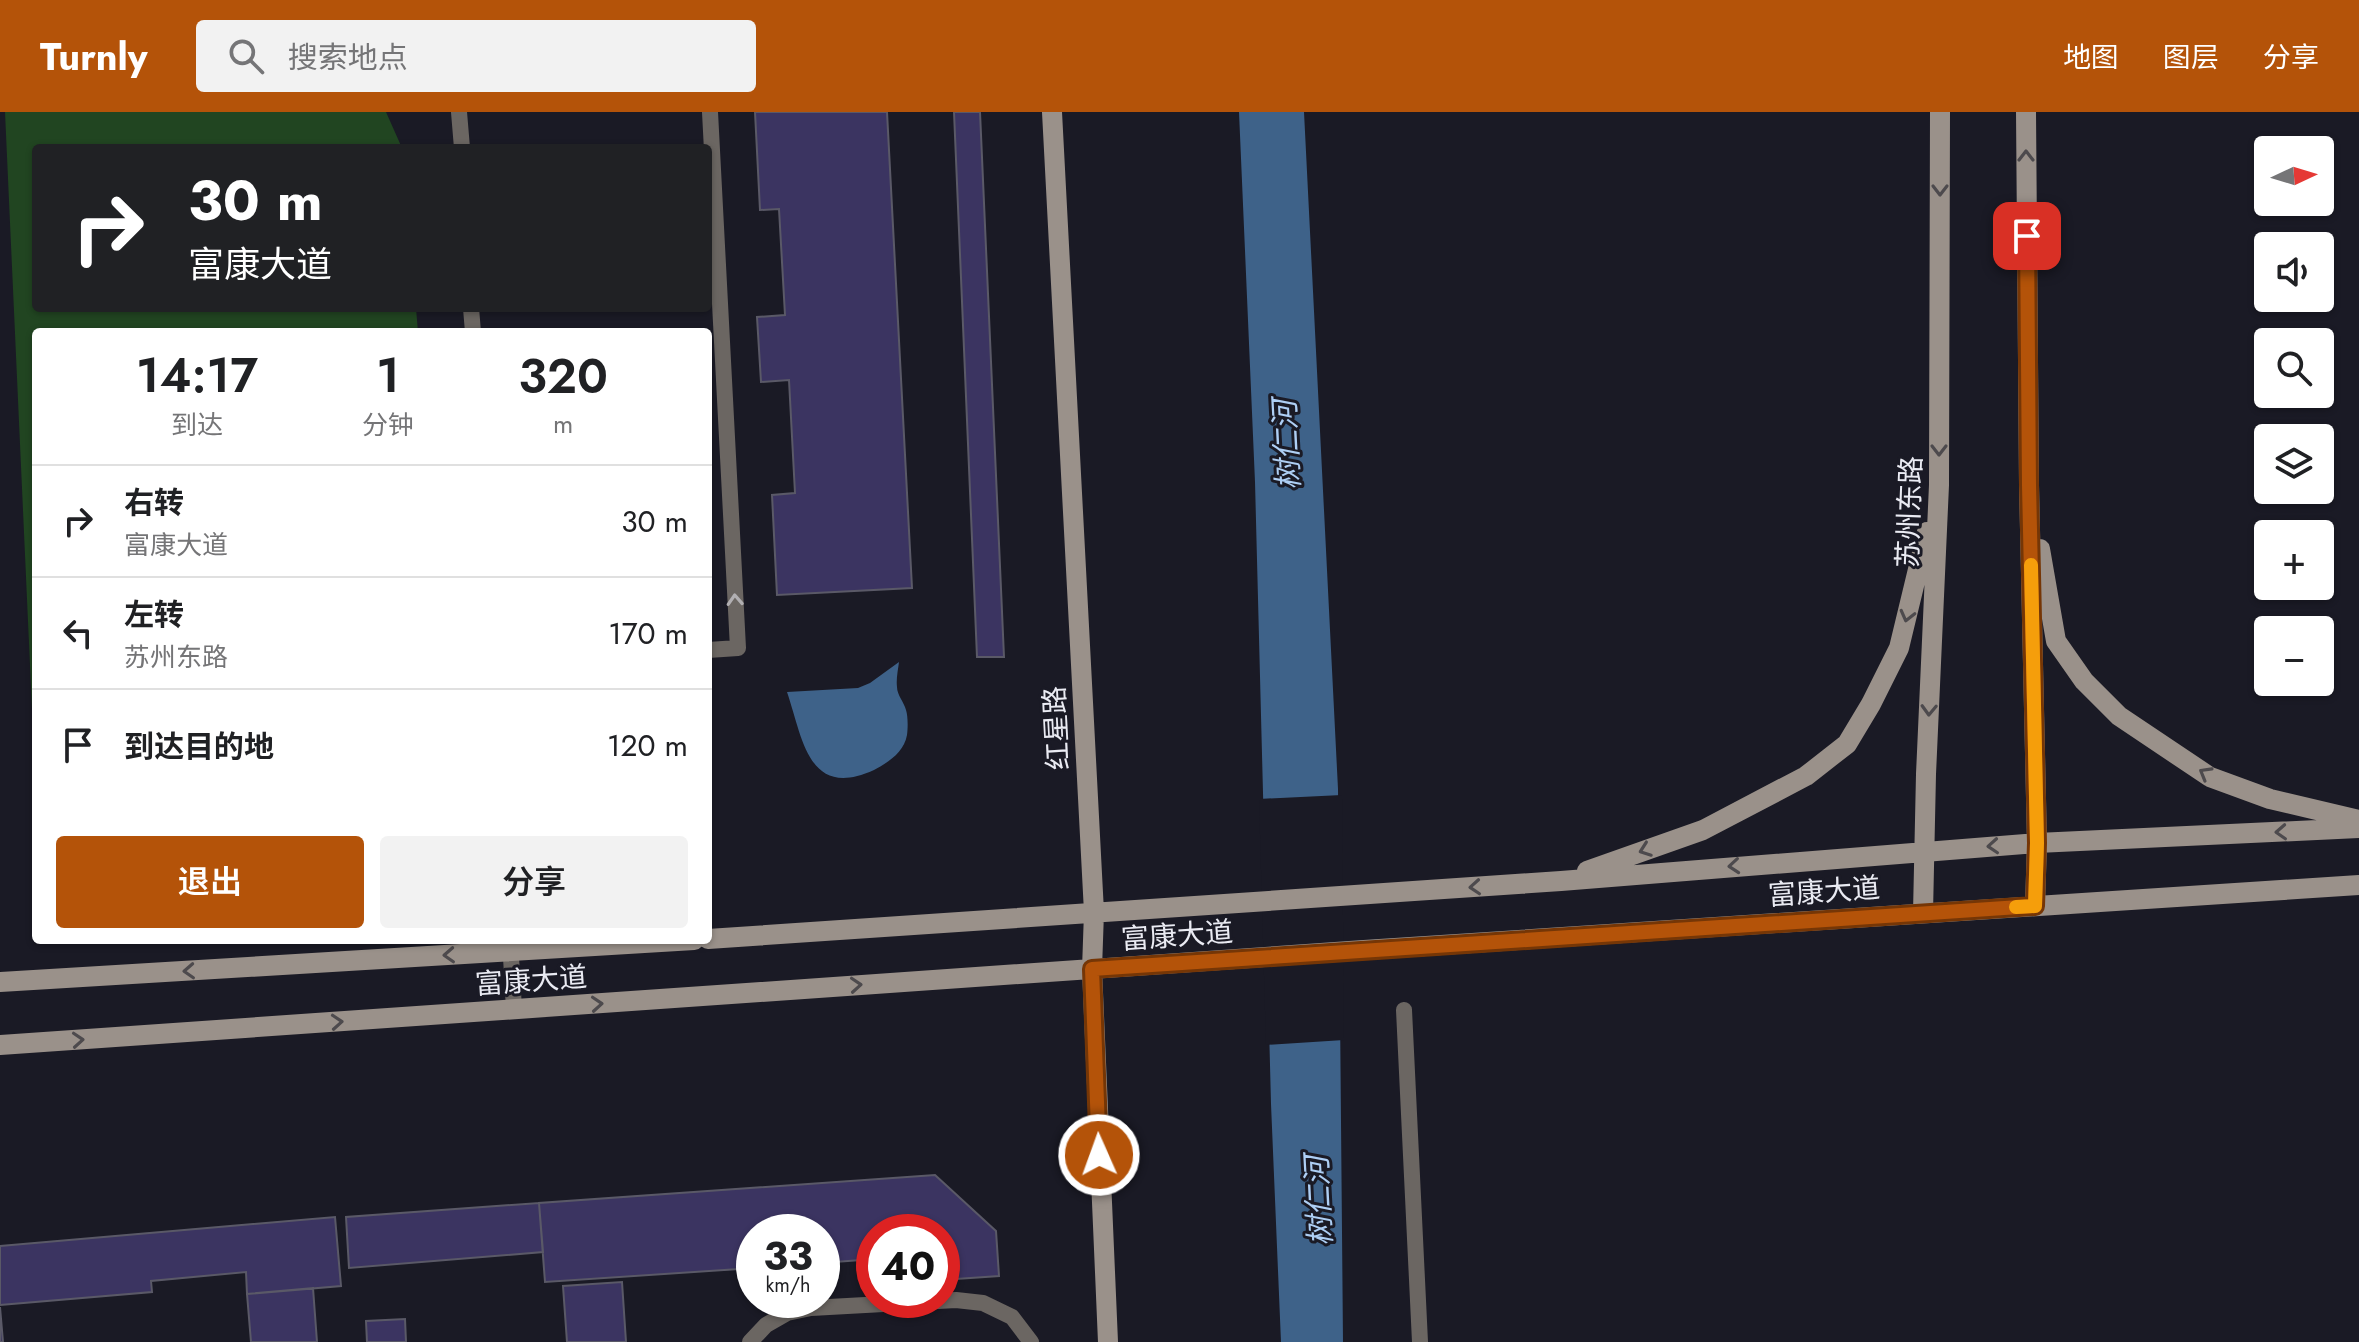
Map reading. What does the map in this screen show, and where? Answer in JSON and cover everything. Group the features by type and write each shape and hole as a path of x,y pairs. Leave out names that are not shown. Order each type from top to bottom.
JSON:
{"street":[{"name":"红星路","path":"1052,112 1094,912 1092,969 1108,1342"},
{"name":"苏州东路","path":"1923,913 1939,485 1940,112"},
{"path":"2026,112 2029,485 2037,843 2035,906"},
{"path":"1561,881 1703,830 1806,776 1847,744 1899,648 1939,485"},
{"path":"2029,485 2056,641 2084,681 2119,716 2210,777 2270,799 2359,820"},
{"name":"富康大道","path":"712,939 1561,881 2037,843 2359,828"},
{"name":"富康大道","path":"0,1045 2359,885"},
{"name":"富康大道","path":"0,982 572,944"}],"lane":[{"path":"459,112 462,144"},
{"path":"710,112 712,144"},
{"path":"712,150 738,648 712,650"},
{"path":"511,946 514,1009"},
{"path":"1404,1010 1420,1342"},
{"path":"750,1342 766,1325 787,1313 811,1308 956,1300 983,1303 1012,1317 1031,1342"}],"green space":[{"path":"5,112 386,112 400,144 32,144 32,312 416,312 418,328 32,328 32,709"}],"water":[{"name":"树仁河","path":"1239,112 1304,112 1338,789 1343,1342 1281,1342 1271,1104 1255,482"},
{"path":"899,662 897,690 906,710 908,726 899,751 874,770 852,777 835,777 822,771 804,745 787,692 858,688"}],"pier":[{"path":"1342,795 1344,1040 1266,1045 1259,799"}],"building":[{"path":"755,112 887,112 912,588 777,595 772,495 795,493 789,380 761,382 757,317 785,315 779,209 760,210"},
{"path":"954,112 980,112 1004,657 977,657"},
{"path":"935,1175 996,1231 999,1276 960,1279 960,1214 856,1214 856,1260 840,1262 840,1214 736,1214 736,1269 545,1282 539,1203"},
{"path":"539,1203 543,1252 349,1268 346,1217"},
{"path":"335,1217 341,1286 247,1294 246,1272 151,1281 152,1292 0,1305 0,1246"},
{"path":"622,1282 626,1342 567,1342 563,1286"},
{"path":"313,1288 317,1342 251,1342 247,1294"},
{"path":"0,1307 3,1342 0,1342"},
{"path":"405,1319 406,1342 367,1342 366,1321"}],"slow traffic":[{"path":"2016,907 2035,906 2037,843 2031,565"}],"route":[{"path":"1099,1155 1092,969 2035,906 2037,843 2027,236"}]}
